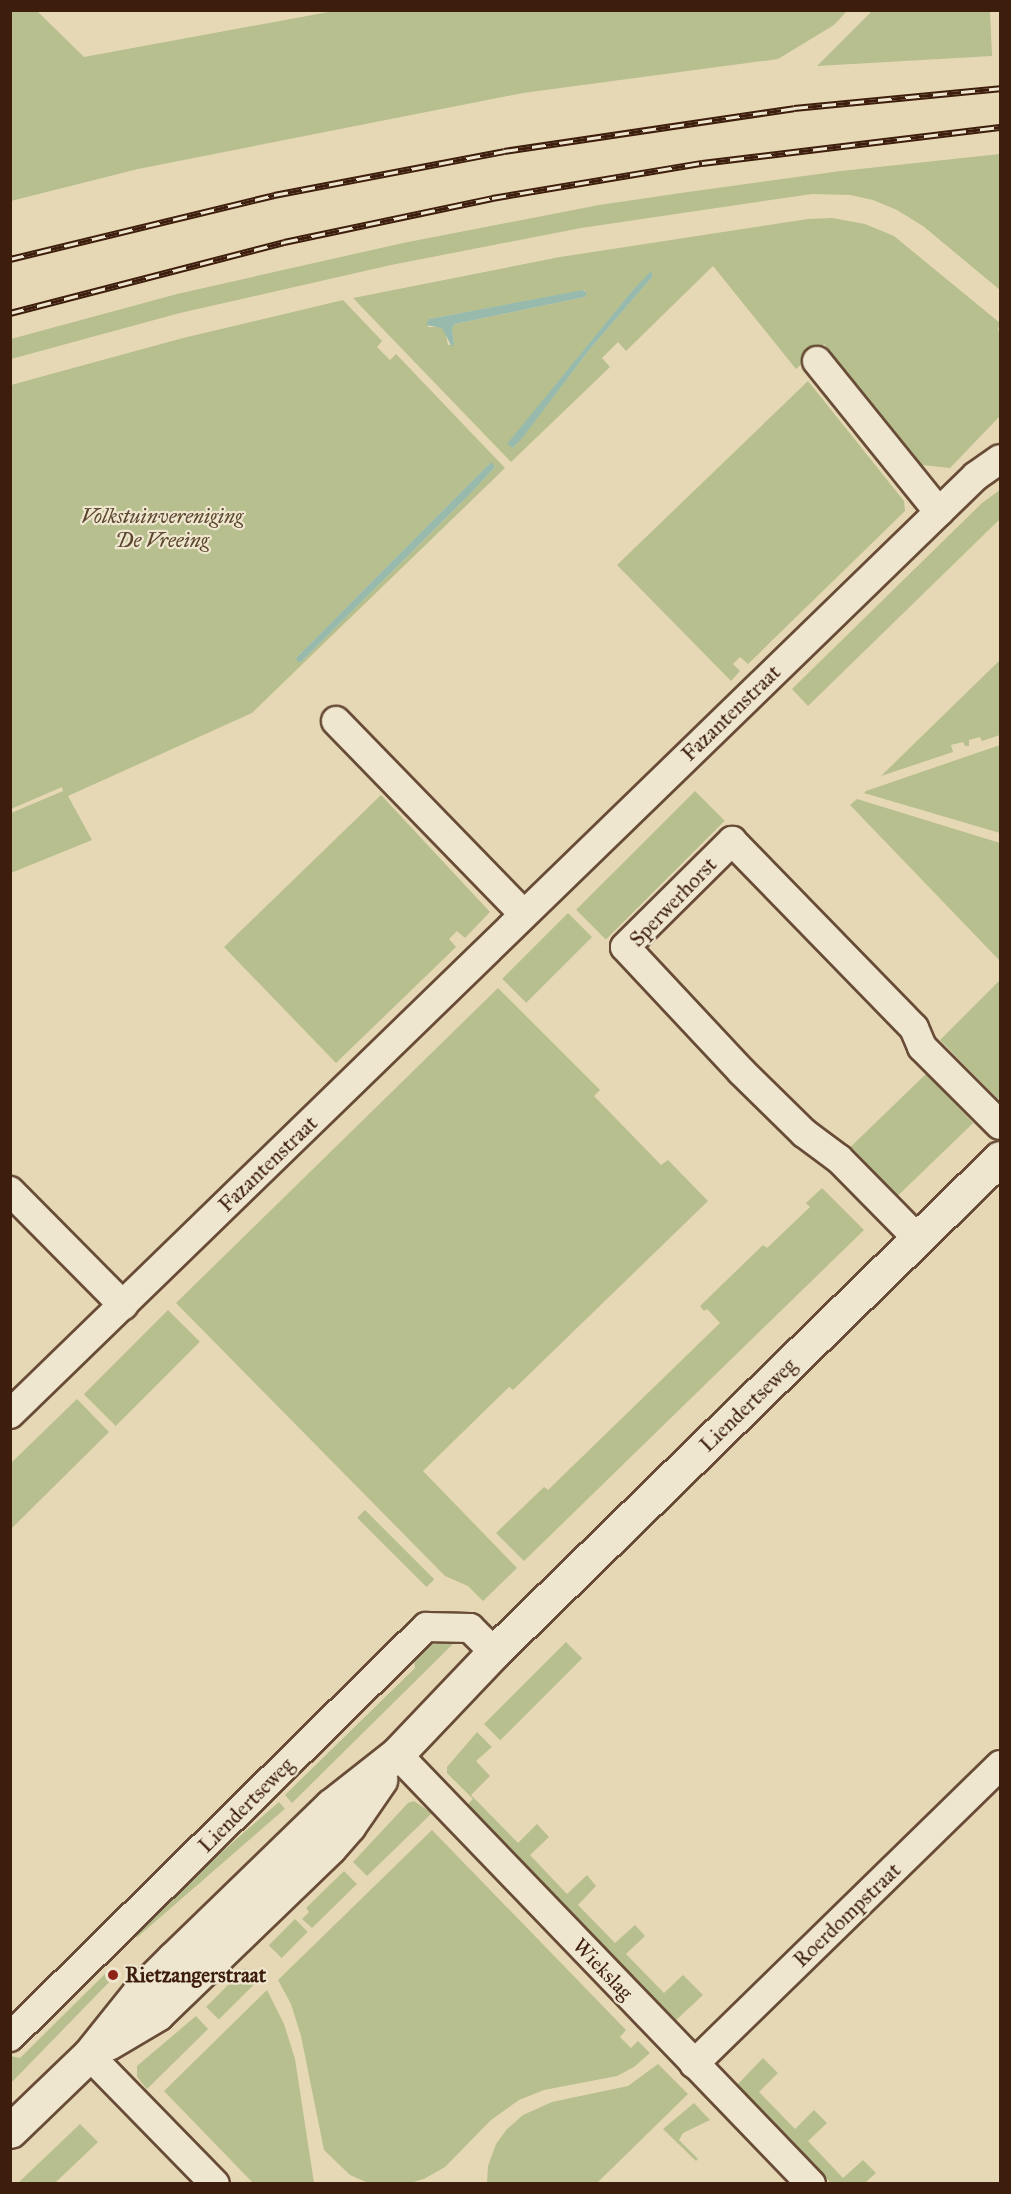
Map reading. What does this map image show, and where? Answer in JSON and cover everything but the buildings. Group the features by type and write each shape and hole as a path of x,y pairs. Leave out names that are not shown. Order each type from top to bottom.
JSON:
{"street":[{"path":"817,361 939,512"},
{"name":"Fazantenstraat","path":"10,1414 939,512 986,467 1000,459"},
{"path":"336,722 524,914"},
{"name":"Sperwerhorst","path":"918,1239 839,1159 804,1133 742,1072 625,946 732,842 914,1028 922,1047 1000,1125"},
{"name":"Liendertseweg","path":"10,2131 89,2055 138,1994 174,1958 332,1806 398,1754 494,1652 1000,1158"},
{"path":"10,1191 123,1305"},
{"name":"Liendertseweg","path":"10,2037 426,1627 470,1628 494,1652"},
{"name":"Wiekslag","path":"398,1754 811,2184"},
{"name":"Roerdompstraat","path":"694,2064 1000,1765"},
{"path":"89,2055 214,2184"}],"green space":[{"path":"11,10 37,11 84,57 334,11 847,11 834,25 778,59 523,93 138,169 11,201"},
{"path":"873,10 990,11 992,56 817,66"},
{"path":"1000,154 1000,290 923,226 897,210 873,200 850,195 812,194 581,228 391,265 180,313 11,359 11,339 177,294 403,243 599,205 841,171"},
{"path":"832,218 865,224 894,236 1000,323 998,330 1000,333 1000,416 950,468 922,465 824,344 796,369 713,266 626,351 618,342 602,358 610,367 511,462 353,298 560,257 808,219","holes":["651,272 653,276 590,349 521,439 513,448 508,444 631,292","585,290 585,297 455,324 452,328 454,344 448,345 445,331 441,327 428,327 429,319"]},
{"name":"Volkstuinvereniging De Vreeing","path":"343,300 382,341 377,347 390,360 396,354 505,468 252,713 68,796 92,840 11,873 11,813 63,791 62,787 11,809 11,385 183,338","holes":["490,463 495,467 301,662 296,658"]},
{"path":"808,381 904,501 905,511 748,664 740,657 733,664 740,671 731,681 617,565"},
{"path":"1000,490 1000,519 808,706 792,689 982,503"},
{"path":"1000,660 1000,735 982,741 980,737 969,740 969,746 965,746 963,742 951,745 953,752 881,776"},
{"path":"1000,745 1000,833 864,793 866,791"},
{"path":"695,791 725,821 606,939 576,910"},
{"path":"381,795 490,912 465,938 457,931 449,939 456,947 336,1063 224,947"},
{"path":"857,799 1000,843 1000,961 850,805"},
{"path":"568,913 592,937 526,1003 502,979"},
{"path":"1000,980 1000,1097 998,1099 940,1040"},
{"path":"498,988 600,1090 594,1096 661,1165 668,1160 708,1201 513,1390 509,1387 423,1471 517,1568 483,1601 468,1586 445,1576 176,1303"},
{"path":"926,1074 973,1123 898,1196 850,1147"},
{"path":"822,1188 864,1230 524,1561 496,1533 544,1487 548,1490 720,1323 707,1309 704,1311 700,1306 763,1245 767,1248 810,1207 806,1203"},
{"path":"168,1310 200,1342 116,1426 84,1394"},
{"path":"77,1399 109,1432 11,1529 11,1463"},
{"path":"365,1510 434,1579 427,1587 357,1518"},
{"path":"425,1640 457,1640 292,1803 285,1795 415,1668 413,1652"},
{"path":"566,1642 582,1658 500,1740 484,1724"},
{"path":"477,1732 492,1747 476,1761 490,1776 471,1795 518,1843 537,1824 549,1837 530,1855 567,1894 587,1875 596,1886 578,1905 615,1943 635,1925 645,1936 626,1954 664,1993 683,1975 703,1995 674,2022 465,1807 473,1799 447,1773 447,1767"},
{"path":"414,1801 432,1813 367,1876 353,1862 408,1803"},
{"path":"279,1802 285,1809 137,1937 131,1931"},
{"path":"432,1830 626,2030 620,2037 631,2048 638,2041 650,2053 634,2067 617,2076 544,2090 519,2100 491,2120 445,2167 424,2179 410,2183 368,2183 350,2175 324,2150 301,2036 291,2004 278,1980"},
{"path":"344,1871 357,1884 312,1928 302,1919 309,1912 306,1908"},
{"path":"295,1919 308,1932 282,1958 269,1945"},
{"path":"245,1968 258,1981 219,2020 206,2007"},
{"path":"110,1969 116,1975 11,2083 11,2056 20,2058"},
{"path":"267,1990 284,2024 295,2059 314,2183 253,2183 164,2091"},
{"path":"196,2016 208,2029 147,2089 137,2077 137,2066"},
{"path":"763,2058 778,2073 759,2092 795,2129 814,2110 827,2123 808,2141 843,2178 863,2160 876,2173 865,2183 831,2183 736,2086"},
{"path":"658,2064 688,2094 597,2183 487,2183 488,2166 496,2144 507,2129 523,2115 552,2102 628,2086"},
{"path":"694,2103 710,2120 683,2133 679,2140 698,2159 696,2161 663,2129"},
{"path":"80,2124 98,2142 55,2183 18,2183"}],"shaded area":[{"path":"651,271 653,276 590,349 523,437 513,448 507,444 631,292"},
{"path":"583,290 587,293 585,297 455,324 452,328 454,344 452,347 442,328 426,325 429,319"},
{"path":"491,462 495,467 467,497 301,662 298,662 296,658"}],"railway":[{"path":"10,259 274,195 504,151 794,108 1000,88"},
{"path":"10,313 284,242 492,198 702,163 1000,127"}],"place":[{"name":"Rietzangerstraat","path":"113,1975"}]}
